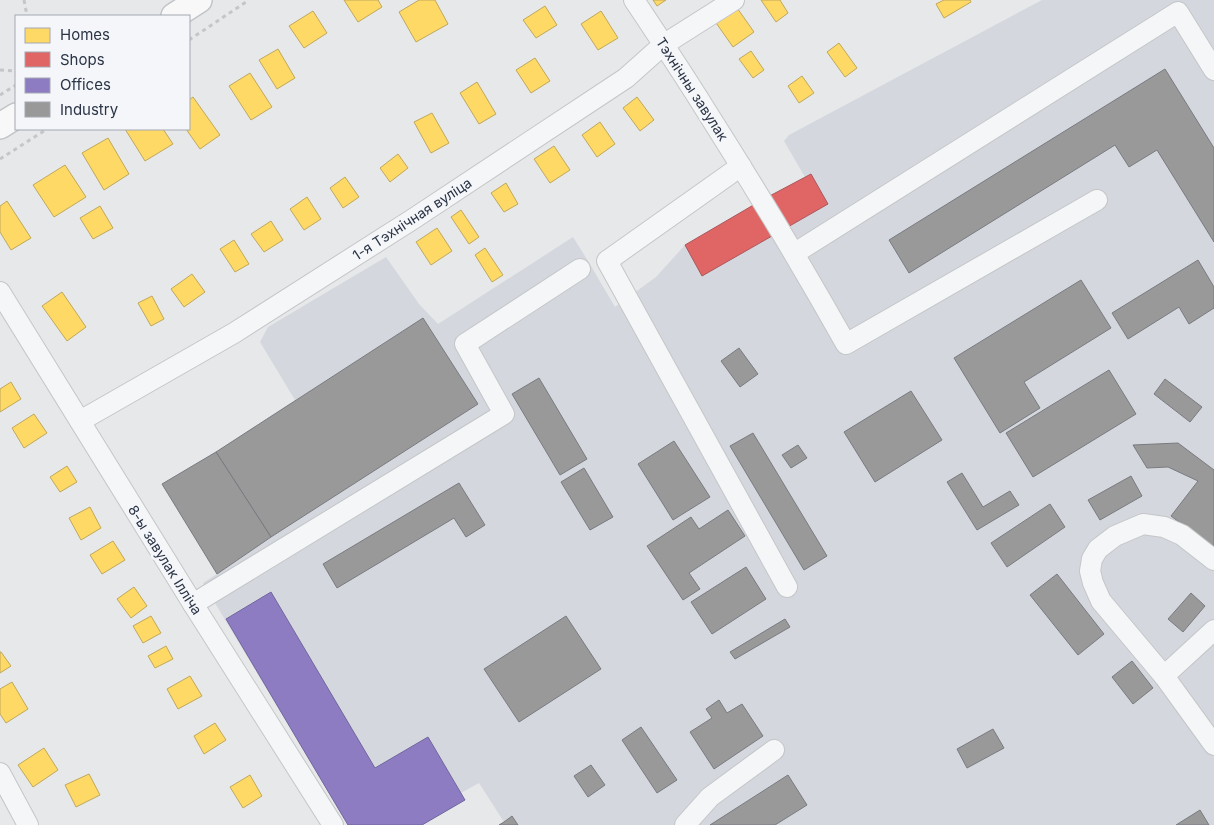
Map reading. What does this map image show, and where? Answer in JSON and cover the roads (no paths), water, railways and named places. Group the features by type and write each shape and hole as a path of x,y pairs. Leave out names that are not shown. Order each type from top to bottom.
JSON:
{"main road":[{"path":"176,15 199,0"},
{"path":"0,126 15,117"}],"street":[{"name":"Тэхнічны завулак","path":"634,0 795,253 846,344 1097,200"},
{"name":"1-я Тэхнічная вуліца","path":"80,421 234,333 413,219 626,78 663,45 734,0"},
{"path":"795,253 1178,12 1214,70"},
{"path":"745,172 607,260 787,587"},
{"path":"193,604 504,414 466,344 580,269"},
{"name":"8-ы завулак Ілліча","path":"0,292 193,604 334,825"},
{"path":"1214,560 1182,535 1164,527 1143,524 1115,536 1098,549 1092,559 1090,571 1101,600 1164,676 1214,745"},
{"path":"1164,676 1214,630"},
{"path":"685,825 710,797 774,750"},
{"path":"0,773 28,825"}]}
